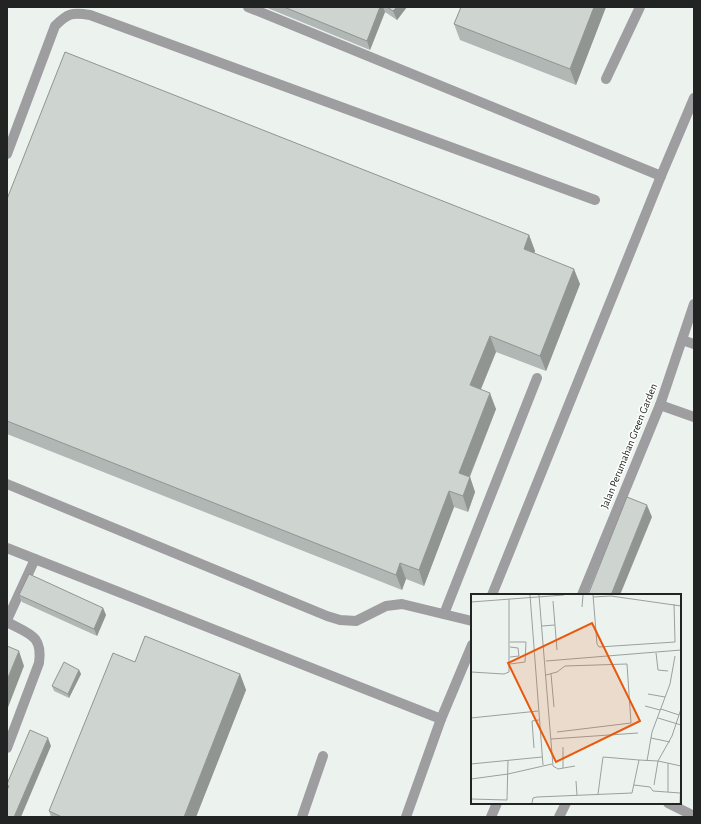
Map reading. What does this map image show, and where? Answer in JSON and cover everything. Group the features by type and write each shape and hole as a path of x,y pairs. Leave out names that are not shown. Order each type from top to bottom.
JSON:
{"street":[{"path":"248,7 661,176"},
{"path":"606,79 640,7"},
{"path":"7,154 55,26 66,16 76,13 90,15 595,200"},
{"path":"492,594 661,176 694,98"},
{"name":"Jalan Perumahan Green Garden","path":"582,594 660,405 694,304"},
{"path":"682,340 694,344"},
{"path":"444,614 537,378"},
{"path":"660,405 694,417"},
{"path":"7,484 327,616 340,620 356,621 386,606 402,604 471,621"},
{"path":"7,548 441,719"},
{"path":"7,748 39,663 40,645 32,635 7,621 35,559"},
{"path":"406,817 441,719 471,647"},
{"path":"302,817 323,756"},
{"path":"491,817 497,804"},
{"path":"559,817 566,804"},
{"path":"670,804 694,816"}],"building":[{"path":"284,7 380,7 367,41"},
{"path":"387,7 397,7 393,11"},
{"path":"461,7 594,7 570,69 454,24"},
{"path":"65,52 529,235 524,249 574,269 540,356 490,336 470,385 490,393 459,473 470,477 463,496 449,491 419,570 400,563 396,575 7,421 7,199"},
{"path":"627,497 647,505 611,594 588,594"},
{"path":"29,574 103,608 94,629 19,595"},
{"path":"145,636 240,674 184,817 62,817 49,811 113,653 135,662"},
{"path":"7,646 19,651 7,680"},
{"path":"64,662 79,670 68,694 52,686"},
{"path":"30,730 48,738 14,817 7,817 7,790 9,786 7,784"}]}
